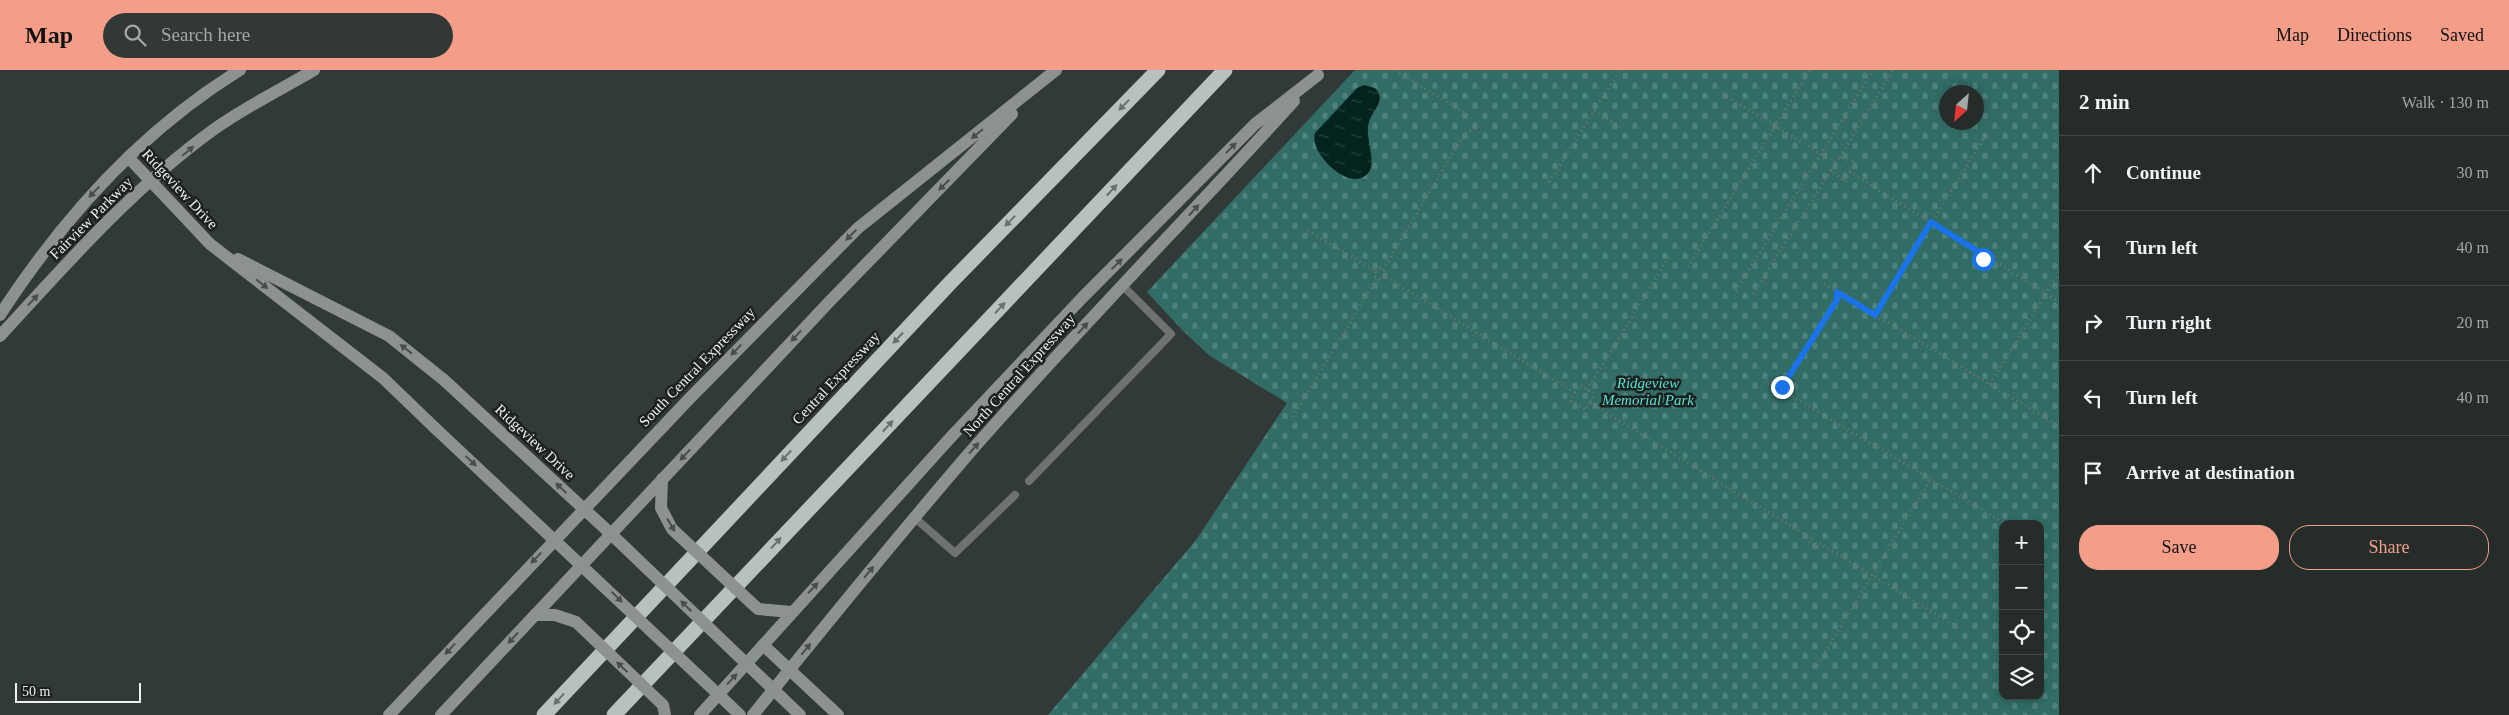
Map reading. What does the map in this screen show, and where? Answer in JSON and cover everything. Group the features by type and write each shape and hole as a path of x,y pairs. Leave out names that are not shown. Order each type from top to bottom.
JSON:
{"highway":[{"name":"Central Expressway","path":"544,715 950,283 1158,70"},
{"path":"614,715 1225,70"}],"main road":[{"name":"Fairview Parkway","path":"0,315 53,238 82,204 128,157 188,106 240,70"},
{"name":"Fairview Parkway","path":"0,336 84,247 150,182 228,120 314,70"},
{"path":"441,715 830,301 1053,72"},
{"name":"South Central Expressway","path":"389,715 691,397 858,228 1053,72"},
{"path":"700,715 951,437 1082,298 1255,124 1321,72"},
{"name":"North Central Expressway","path":"753,715 837,610 972,450 1321,72"},
{"name":"Ridgeview Drive","path":"128,157 210,244 383,378 740,715"},
{"name":"Ridgeview Drive","path":"210,244 389,336 444,380 610,533 800,715"},
{"path":"662,479 661,508 672,529 758,609 791,612"},
{"path":"535,615 555,615 576,622 663,705 665,715"},
{"path":"763,645 838,715"}],"lane":[{"path":"1029,481 1171,334 1123,286"},
{"path":"915,518 955,553 1015,495"}],"path":[{"path":"1395,70 1476,120"},
{"path":"1550,182 1620,70"},
{"path":"1688,267 1810,70"},
{"path":"1736,291 1873,70"},
{"path":"1753,294 1893,70"},
{"path":"1723,94 1836,163"},
{"path":"1594,111 1620,127"},
{"path":"1383,270 1461,139 1467,132 1476,128"},
{"path":"1875,315 1986,133"},
{"path":"1831,170 1845,182 1856,163 1840,157"},
{"path":"1850,172 1985,256 1988,251 1995,256 1993,260 2059,302"},
{"path":"1308,231 1376,271"},
{"path":"1588,390 1670,255"},
{"path":"1378,268 1386,272 1381,280 1377,278 1374,276 1378,268"},
{"path":"1990,384 2059,272"},
{"path":"1384,276 1575,393"},
{"path":"1293,416 1377,278"},
{"path":"1824,284 2059,426"},
{"path":"1778,387 1785,385 1837,300 1837,292"},
{"path":"1766,381 1999,520"},
{"path":"1580,385 1595,394 1586,410 1571,401 1575,393 1580,385"},
{"path":"1590,403 1812,539 1809,543 1817,547 1819,543 1957,627"},
{"path":"1817,665 1931,479"}],"green space":[{"name":"Ridgeview Memorial Park","path":"1355,70 2059,70 2059,715 1048,715 1196,540 1287,403 1210,356 1183,331 1147,292"}],"water":[{"path":"1364,85 1375,88 1380,97 1369,122 1368,129 1371,168 1361,178 1353,179 1337,172 1329,165 1317,149 1314,140 1315,133 1357,88"}],"route":[{"path":"1782,387 1837,300 1837,292 1875,315 1931,222 1985,256 1983,259"}]}
